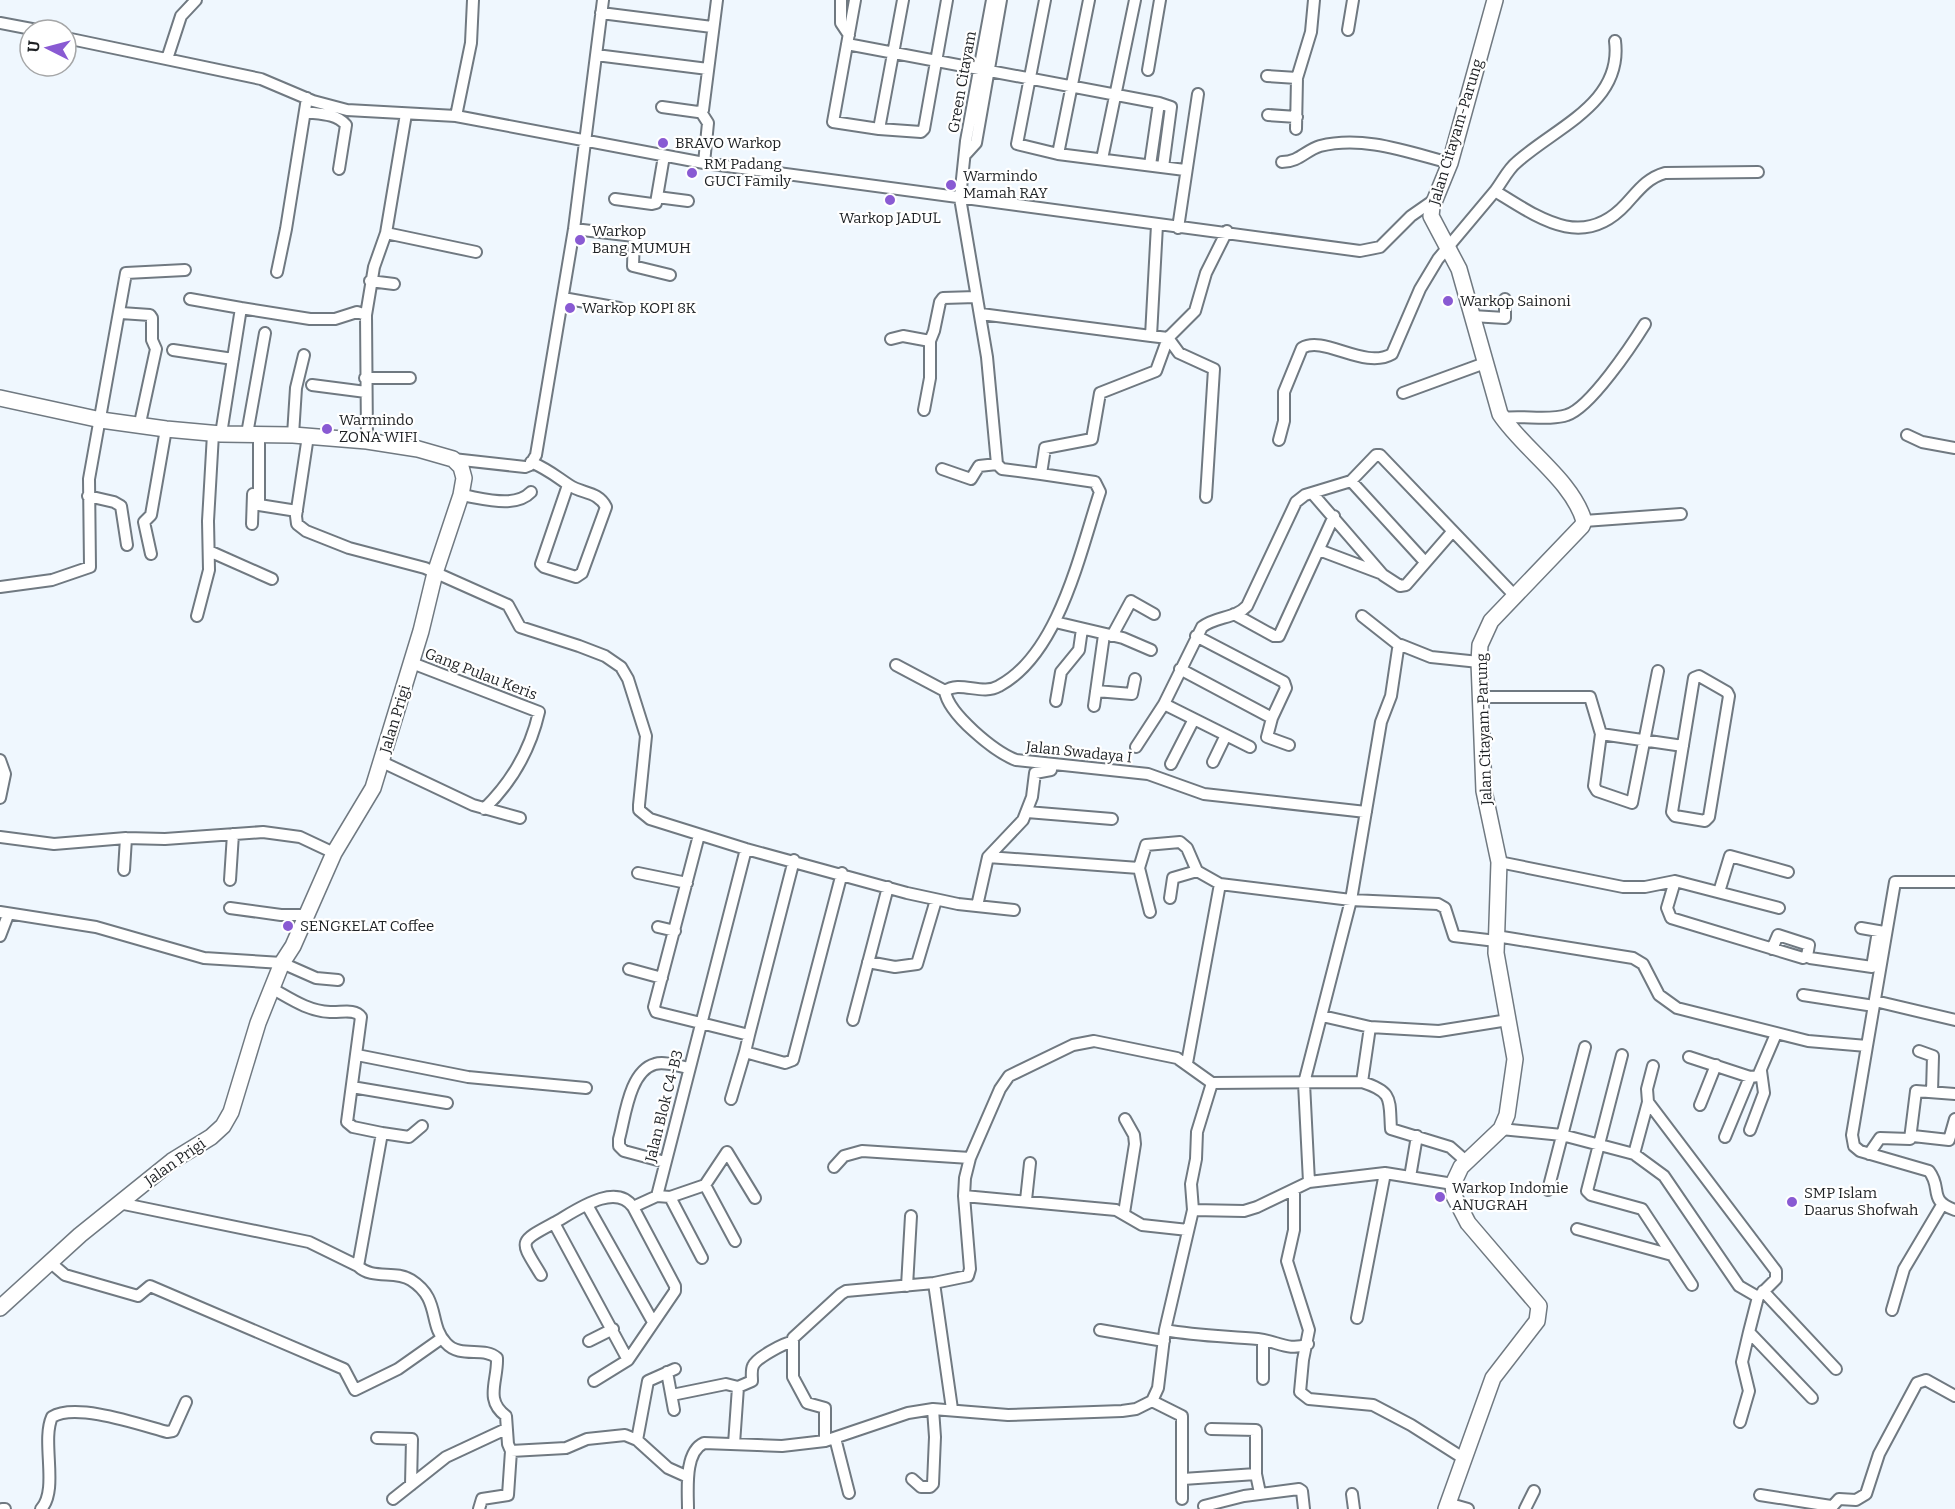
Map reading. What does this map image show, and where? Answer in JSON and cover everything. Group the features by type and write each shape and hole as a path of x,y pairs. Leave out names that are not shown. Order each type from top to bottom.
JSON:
{"street":[{"path":"167,59 181,16 198,0"},
{"path":"456,116 471,43 473,0"},
{"path":"0,398 101,420 140,423 166,429 217,434 300,436 367,441 453,459 525,467 531,462 539,446 574,229 603,0"},
{"path":"704,164 708,123 701,112 717,0"},
{"path":"841,0 841,23 848,40"},
{"path":"855,0 833,122 921,132 924,129 947,0"},
{"path":"879,129 903,0"},
{"name":"Green Citayam","path":"992,0 976,143 966,154 960,198 976,297 981,314 997,464"},
{"name":"Green Citayam","path":"984,70 1001,0"},
{"path":"1045,0 1017,144 1058,154 1185,170"},
{"path":"1058,154 1089,0"},
{"path":"1102,159 1135,0"},
{"path":"1148,70 1160,0"},
{"path":"1296,129 1297,78 1311,32 1314,0"},
{"path":"1348,30 1353,0"},
{"name":"Jalan Citayam-Parung","path":"1495,0 1450,163 1431,212 1459,269 1496,405 1502,418 1575,499 1584,521 1484,632 1479,662 1484,791 1499,862 1496,938 1498,973 1515,1059 1507,1114 1501,1129"},
{"path":"601,13 712,27"},
{"path":"0,22 18,26"},
{"path":"78,40 261,79 307,98 347,110 456,116 704,164 1178,228 1227,231 1370,251 1380,247 1411,216 1434,200"},
{"path":"848,40 893,53 1171,107 1163,167"},
{"path":"1279,440 1284,421 1282,408 1284,392 1302,348 1307,345 1316,346 1365,358 1392,354 1420,289 1440,234 1495,191 1514,164 1577,118 1601,95 1614,73 1616,41"},
{"path":"596,55 708,69"},
{"path":"1268,76 1297,78"},
{"path":"1178,228 1198,94"},
{"path":"276,272 286,229 307,98"},
{"path":"1149,165 1159,103"},
{"path":"662,107 701,112"},
{"path":"305,112 331,115 346,125 339,169"},
{"path":"367,441 366,315 370,281 386,233 406,114"},
{"path":"1268,115 1297,117"},
{"path":"1282,162 1293,162 1318,147 1339,143 1375,144 1450,163"},
{"path":"615,199 656,203 664,156"},
{"path":"1495,191 1554,224 1572,228 1589,228 1605,222 1624,207 1652,176 1665,173 1758,172"},
{"path":"657,197 688,201"},
{"path":"1411,216 1440,234"},
{"path":"636,225 633,266 670,275"},
{"path":"1150,336 1157,225"},
{"path":"574,229 634,236"},
{"path":"1041,474 1045,448 1092,438 1100,393 1156,371 1195,310 1206,273 1227,231"},
{"path":"386,233 476,252"},
{"path":"0,587 52,580 90,567 89,479 121,313 126,273 185,270"},
{"path":"370,281 394,284"},
{"path":"924,410 930,378 930,341 940,302 943,298 976,297"},
{"path":"563,298 619,308"},
{"path":"190,299 310,319 334,319 357,312 366,315"},
{"path":"1472,316 1505,318 1505,299"},
{"path":"197,616 204,596 209,551 208,521 217,434 233,359 240,308"},
{"path":"121,313 150,315 152,318 153,340 156,349 140,423"},
{"path":"981,314 1150,336 1172,343 1186,356 1211,365 1215,374 1206,497"},
{"path":"1502,418 1561,417 1577,410 1626,354 1645,324"},
{"path":"252,524 254,434 265,333"},
{"path":"891,339 903,336 930,341"},
{"path":"173,350 233,359"},
{"path":"304,355 297,383 300,436 297,524 306,531 349,548 435,573 508,605 520,627 605,656 621,667 628,679 646,736 639,810 650,819 746,849 794,860 936,900 1014,910"},
{"path":"1403,393 1485,363"},
{"path":"365,378 410,378"},
{"path":"312,385 366,392"},
{"path":"151,554 144,522 151,515 166,429"},
{"path":"254,434 259,505 297,511"},
{"path":"1907,435 1922,442 1955,448"},
{"path":"1136,747 1164,704 1196,636 1207,622 1234,614 1249,603 1296,502 1312,493 1351,481 1376,455 1380,455 1515,596"},
{"path":"453,459 461,467 464,478 483,462"},
{"path":"531,462 554,472 568,485 598,497 606,507 582,573 576,577 541,564 568,485"},
{"path":"896,665 945,691 955,687 989,690 1000,686 1018,672 1055,622 1100,488 1095,482 1002,469 997,464 979,466 971,479 942,469"},
{"name":"Jalan Prigi","path":"0,1308 119,1203 172,1161 222,1126 231,1112 258,1023 282,963 334,853 367,801 382,762 435,573 461,495 464,478"},
{"path":"1351,481 1425,562"},
{"path":"461,495 511,502 520,500 531,492"},
{"path":"1312,493 1383,575"},
{"path":"88,496 121,506 127,545"},
{"path":"1584,521 1681,514"},
{"path":"1234,614 1274,636 1279,636 1334,516"},
{"path":"1319,550 1383,575 1403,586 1452,532"},
{"path":"209,551 272,579"},
{"path":"1094,706 1108,635 1131,601 1154,614"},
{"path":"1362,615 1400,646 1431,657 1479,662"},
{"path":"1055,622 1108,635 1151,651"},
{"path":"1056,701 1061,672 1079,650 1082,629"},
{"path":"1196,636 1284,682 1286,688 1272,718 1267,736 1289,746"},
{"path":"1309,1182 1304,1083 1351,900 1381,722 1391,696 1396,654 1400,646"},
{"name":"Gang Pulau Keris","path":"411,663 539,712 528,746 511,782 484,808"},
{"path":"1180,669 1272,718"},
{"path":"1482,697 1588,695 1593,702 1601,734 1594,786 1597,791 1630,803 1634,801 1658,671"},
{"path":"1699,676 1730,696 1709,817 1705,821 1673,815 1683,746 1694,678 1699,676"},
{"path":"1096,691 1132,694 1135,679"},
{"name":"Jalan Swadaya I","path":"945,691 946,697 960,717 1005,756 1016,760 1148,774 1204,794 1366,812"},
{"path":"1164,704 1250,747"},
{"path":"1171,764 1194,719"},
{"path":"1601,734 1683,746"},
{"path":"1213,762 1226,735"},
{"path":"0,760 5,774 0,798"},
{"path":"382,762 484,808 520,819"},
{"path":"974,906 988,857 1014,830 1027,812 1034,776 1039,770 1121,776 1148,774"},
{"path":"1027,812 1112,819"},
{"path":"0,837 54,844 126,838 165,839 263,832 300,837 334,853"},
{"path":"230,880 233,834"},
{"path":"699,835 654,1010 749,1035"},
{"path":"124,870 126,838"},
{"path":"1150,912 1139,868 1146,845 1180,842 1187,848 1197,871 1220,884 1351,900 1442,905 1454,936 1496,938 1633,958 1643,964 1654,988 1670,1005 1818,1043 1867,1046"},
{"name":"Jalan Blok C4-B3","path":"657,1196 746,849"},
{"path":"1719,892 1730,856 1788,872"},
{"path":"988,857 1139,868"},
{"path":"731,1099 794,860"},
{"path":"1499,862 1623,887 1675,881 1779,908"},
{"path":"1170,898 1173,878 1197,871"},
{"path":"638,873 687,883"},
{"path":"745,1052 785,1063 793,1060 842,873"},
{"path":"1675,881 1666,908 1669,917 1772,949"},
{"path":"1810,958 1872,967 1895,882 1955,882"},
{"path":"1186,1063 1220,884"},
{"path":"853,1020 888,887"},
{"path":"868,962 895,968 917,964 936,900"},
{"path":"230,908 281,915 306,915"},
{"path":"0,936 4,913 96,927 204,958 282,963 316,978 338,980"},
{"path":"658,927 675,931"},
{"path":"1861,928 1881,932"},
{"path":"1881,932 1874,1004 1852,1135 1857,1149 1929,1171 1937,1200 1942,1205 1955,1210"},
{"path":"629,969 662,978"},
{"path":"273,989 311,1009 359,1014 362,1023 348,1125 409,1137 422,1126"},
{"path":"1803,995 1874,1004 1955,1020"},
{"path":"1322,1016 1370,1027 1439,1031 1508,1020"},
{"path":"1362,1082 1370,1027"},
{"path":"1689,1057 1750,1077 1758,1076 1776,1034"},
{"path":"849,1493 830,1440 825,1410 807,1403 795,1382 792,1369 792,1342 799,1330 846,1291 934,1283 968,1276 970,1272 964,1196 970,1158 1000,1089 1009,1076 1073,1045 1094,1041 1177,1058 1212,1083 1362,1082 1382,1088 1388,1095 1391,1129 1450,1147 1467,1162"},
{"path":"1548,1190 1585,1047"},
{"path":"1919,1051 1933,1056 1932,1092"},
{"path":"357,1055 468,1077 586,1088"},
{"path":"1622,1055 1588,1192 1639,1207 1653,1224 1692,1285"},
{"path":"665,1162 624,1151 619,1139 637,1078 646,1068 657,1063 688,1068"},
{"path":"1700,1105 1716,1065"},
{"path":"1634,1154 1648,1102 1647,1089 1653,1066"},
{"path":"1750,1130 1764,1093 1761,1071"},
{"path":"1725,1137 1750,1077"},
{"path":"688,1509 688,1477 693,1452 698,1445 704,1443 782,1446 830,1440 908,1413 933,1409 1008,1414 1122,1411 1136,1409 1152,1401 1158,1388 1165,1335 1193,1210 1191,1184 1196,1159 1197,1136 1212,1083"},
{"path":"352,1087 447,1102"},
{"path":"1912,1136 1915,1093 1919,1090 1955,1094"},
{"path":"1648,1102 1776,1271 1776,1279 1760,1294 1749,1332 1742,1362 1749,1391 1740,1422"},
{"path":"1124,1213 1136,1144 1125,1119"},
{"path":"1869,1154 1877,1139 1906,1140 1912,1136 1948,1140 1955,1119"},
{"path":"1468,1509 1447,1506 1463,1458 1493,1378 1537,1321 1540,1312 1539,1306 1468,1223 1454,1196 1453,1184 1456,1175 1501,1129 1562,1135 1634,1154 1664,1176 1739,1286 1760,1294 1836,1369"},
{"path":"358,1266 382,1133"},
{"path":"1410,1177 1417,1136"},
{"path":"834,1167 844,1156 862,1151 970,1158"},
{"path":"633,1207 657,1196 670,1197 705,1185 725,1154 729,1153 755,1198"},
{"path":"1026,1200 1030,1163"},
{"path":"1193,1210 1244,1211 1294,1191 1309,1182 1385,1173 1453,1184"},
{"path":"1358,1318 1385,1173"},
{"path":"705,1185 735,1241"},
{"path":"1294,1191 1294,1230 1287,1261 1310,1330 1303,1360 1300,1388 1305,1397 1373,1405 1411,1425 1463,1458"},
{"path":"964,1196 1116,1210 1142,1225 1188,1230"},
{"path":"541,1275 524,1248 528,1237 606,1197 624,1199 633,1207 675,1286 672,1296 628,1360 594,1381"},
{"path":"670,1197 702,1258"},
{"path":"119,1203 309,1242 370,1273 405,1277 417,1285 431,1301 442,1338 458,1351 490,1354 498,1358 494,1401 496,1409 506,1416 506,1428 512,1451 508,1495 482,1499 479,1509"},
{"path":"587,1205 653,1322"},
{"path":"1892,1310 1904,1269 1942,1205"},
{"path":"907,1286 911,1216"},
{"path":"554,1223 628,1360"},
{"path":"1646,1248 1653,1224"},
{"path":"1577,1229 1672,1255"},
{"path":"51,1263 65,1275 138,1296 150,1286 344,1369 355,1390 398,1369 442,1338"},
{"path":"934,1283 952,1409"},
{"path":"589,1341 613,1329"},
{"path":"1101,1330 1147,1336 1263,1340 1286,1348 1308,1344"},
{"path":"1749,1332 1812,1398"},
{"path":"1263,1340 1263,1378"},
{"path":"672,1395 726,1384 738,1387 752,1382 753,1366 757,1361 784,1344 792,1342"},
{"path":"637,1440 648,1381 671,1371 674,1410"},
{"path":"1760,1495 1830,1508 1839,1499 1856,1500 1866,1494 1879,1454 1917,1383 1926,1380 1955,1396"},
{"path":"734,1444 738,1387"},
{"path":"1152,1401 1182,1416 1182,1499"},
{"path":"41,1509 46,1500 48,1487 49,1431 52,1417 64,1413 112,1416 167,1432 173,1431 186,1402"},
{"path":"912,1479 921,1487 930,1487 933,1484 935,1437 933,1409"},
{"path":"393,1499 446,1457 506,1428"},
{"path":"1211,1429 1256,1430 1256,1474 1260,1493"},
{"path":"512,1451 566,1448 587,1439 620,1435 637,1440 668,1468 688,1477"},
{"path":"377,1438 412,1439 411,1485"},
{"path":"1183,1479 1256,1474"},
{"path":"1204,1506 1260,1493 1300,1490 1304,1509"},
{"path":"1525,1509 1534,1491"},
{"path":"1352,1494 1354,1509"}],"place":[{"name":"BRAVO Warkop","path":"663,143"},
{"name":"RM Padang GUCI Family","path":"692,173"},
{"name":"Warmindo Mamah RAY","path":"951,185"},
{"name":"Warkop JADUL","path":"890,200"},
{"name":"Warkop Bang MUMUH","path":"580,240"},
{"name":"Warkop Sainoni","path":"1448,301"},
{"name":"Warkop KOPI 8K","path":"570,308"},
{"name":"Warmindo ZONA WIFI","path":"327,429"},
{"name":"SENGKELAT Coffee","path":"288,926"},
{"name":"Warkop Indomie ANUGRAH","path":"1440,1197"},
{"name":"SMP Islam Daarus Shofwah","path":"1792,1202"}]}
